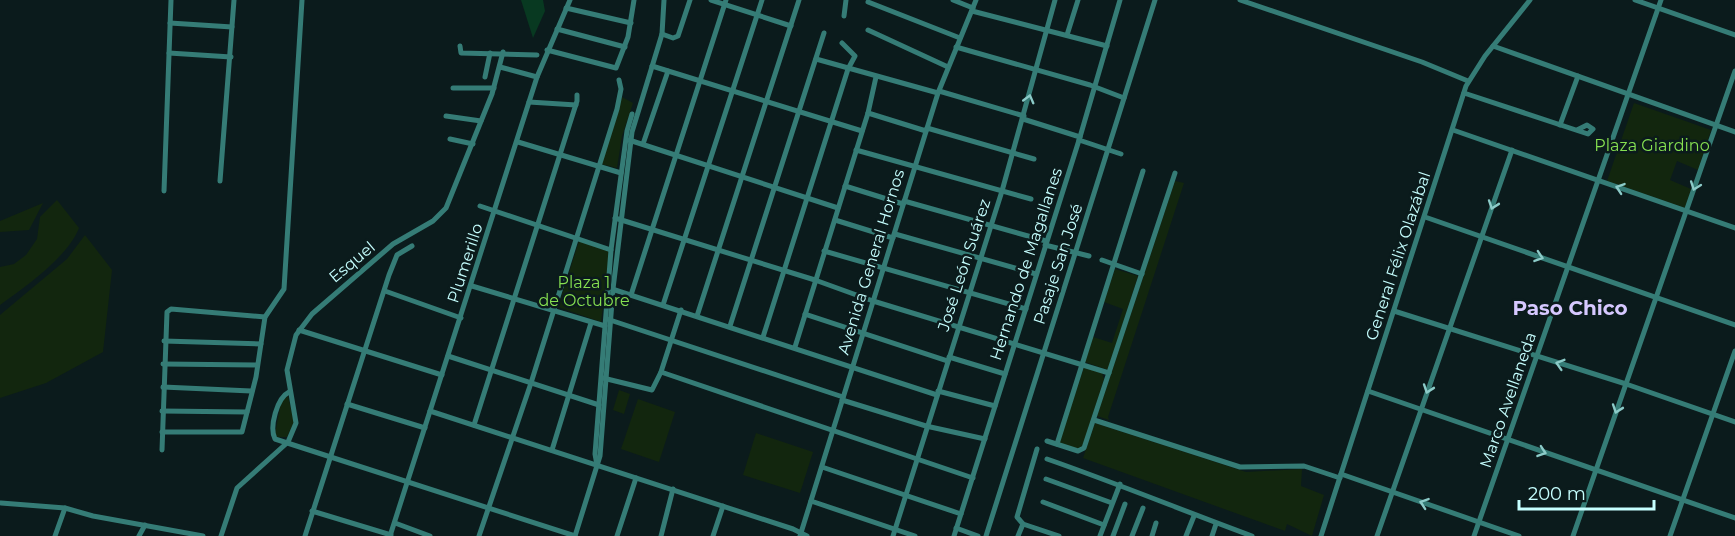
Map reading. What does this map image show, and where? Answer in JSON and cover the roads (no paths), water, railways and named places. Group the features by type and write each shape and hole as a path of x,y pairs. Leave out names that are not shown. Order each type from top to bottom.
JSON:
{"street":[{"path":"164,191 171,0"},
{"path":"220,182 234,0"},
{"path":"162,432 239,435 242,432 265,316 282,293 285,285 302,0"},
{"name":"Plumerillo","path":"390,535 472,286 537,77 570,0"},
{"path":"547,50 614,69 631,23 634,0"},
{"path":"289,392 280,398 273,434 275,438 575,536 597,465 621,173 628,140 662,34 664,0"},
{"path":"662,34 673,38 678,36 690,0"},
{"path":"711,0 726,2 791,26"},
{"path":"663,305 762,0"},
{"path":"697,316 799,0"},
{"path":"844,16 846,0"},
{"path":"953,0 972,9 1107,46"},
{"name":"Avenida General Hornos","path":"803,535 811,501 926,130 948,67 976,0"},
{"name":"José León Suárez","path":"893,536 1002,191 1055,0"},
{"path":"1067,35 1078,0"},
{"name":"Hernando de Magallanes","path":"954,536 1080,138 1120,0"},
{"name":"Pasaje San José","path":"986,536 1155,0"},
{"path":"1240,0 1422,62 1468,81"},
{"name":"General Félix Olazábal","path":"1321,536 1468,81 1530,0"},
{"path":"1635,0 1735,35"},
{"name":"Marco Avellaneda","path":"1474,536 1661,0"},
{"path":"631,295 726,2"},
{"path":"868,2 960,38"},
{"path":"567,8 631,23"},
{"path":"170,23 232,27"},
{"path":"557,29 624,47"},
{"path":"868,30 948,67"},
{"path":"730,326 824,33"},
{"path":"763,337 848,69 855,54 842,44"},
{"path":"460,46 461,54 503,52 537,55"},
{"path":"1493,46 1735,132"},
{"path":"956,47 1094,87 1124,98"},
{"name":"Esquel","path":"288,442 296,421 289,392 289,353 299,330 316,311 393,244 442,214 448,205 473,144 494,88 503,52"},
{"path":"169,53 231,57"},
{"path":"485,77 490,53"},
{"path":"816,58 1024,118 1121,154"},
{"path":"584,70 587,61"},
{"path":"500,66 537,77"},
{"path":"652,66 862,131"},
{"path":"643,144 668,71"},
{"path":"1573,536 1735,71"},
{"path":"795,347 868,113 876,76"},
{"path":"1560,125 1578,76"},
{"path":"479,536 531,383 599,166 621,88 619,80"},
{"path":"453,88 494,88"},
{"path":"1464,93 1577,130"},
{"path":"474,425 576,105 577,95"},
{"path":"530,102 576,105"},
{"path":"868,113 1034,159"},
{"path":"610,289 611,250 632,114"},
{"path":"446,116 481,121"},
{"path":"1453,130 1735,228"},
{"path":"450,139 473,144"},
{"path":"628,140 838,208"},
{"path":"518,142 621,173"},
{"path":"856,150 1031,199"},
{"path":"1377,536 1512,150"},
{"path":"1057,444 1143,171"},
{"path":"1047,441 1083,450 1175,173"},
{"path":"845,186 991,225 1089,256"},
{"path":"480,206 575,240 611,250"},
{"path":"1425,217 1735,325"},
{"path":"617,218 815,280 873,302 1043,351 1109,373"},
{"path":"835,220 1036,274"},
{"path":"304,536 398,255 412,246"},
{"path":"824,251 1026,309"},
{"path":"1102,260 1142,274"},
{"path":"472,286 605,326"},
{"path":"610,289 937,393 995,406"},
{"path":"385,291 461,318"},
{"path":"162,450 165,316 171,309 265,316"},
{"path":"604,378 650,391 661,372 681,310"},
{"path":"1394,311 1626,384 1735,422"},
{"path":"805,314 948,359 1005,374"},
{"path":"597,465 595,458 599,405 604,378 605,326 608,319"},
{"path":"608,319 926,426 985,439"},
{"path":"552,450 591,323"},
{"path":"299,330 442,375"},
{"path":"164,341 261,344"},
{"path":"1670,536 1735,351"},
{"path":"448,356 599,405"},
{"path":"163,364 257,365"},
{"path":"661,372 832,432 973,477"},
{"path":"163,387 251,391"},
{"path":"1368,391 1735,518"},
{"path":"347,404 425,428"},
{"path":"162,411 247,412"},
{"path":"430,411 673,489 803,535"},
{"path":"1094,420 1240,467 1304,466 1392,492 1519,536"},
{"path":"221,536 235,492 288,442"},
{"path":"1037,449 1017,517 1023,524 1059,536"},
{"path":"1047,459 1120,484 1236,533 1252,536"},
{"path":"822,467 961,514"},
{"path":"617,536 636,478"},
{"path":"1046,478 1112,503"},
{"path":"1100,536 1120,484"},
{"path":"661,536 673,489"},
{"path":"811,501 915,536"},
{"path":"1043,502 1104,525"},
{"path":"1,503 65,508 203,536"},
{"path":"1113,536 1125,504"},
{"path":"713,536 723,506"},
{"path":"55,536 65,508"},
{"path":"1132,536 1143,508"},
{"path":"312,511 390,535"},
{"path":"1186,536 1194,516"},
{"path":"394,523 430,536"},
{"path":"1152,536 1156,523"},
{"path":"1018,536 1023,524"},
{"path":"1212,536 1216,524"},
{"path":"138,536 145,525"},
{"path":"956,528 978,536"}],"district":[{"name":"Paso Chico","path":"1570,308"}],"park label":[{"name":"Plaza Giardino","path":"1652,145"},
{"name":"Plaza 1 de Octubre","path":"584,291"}]}
